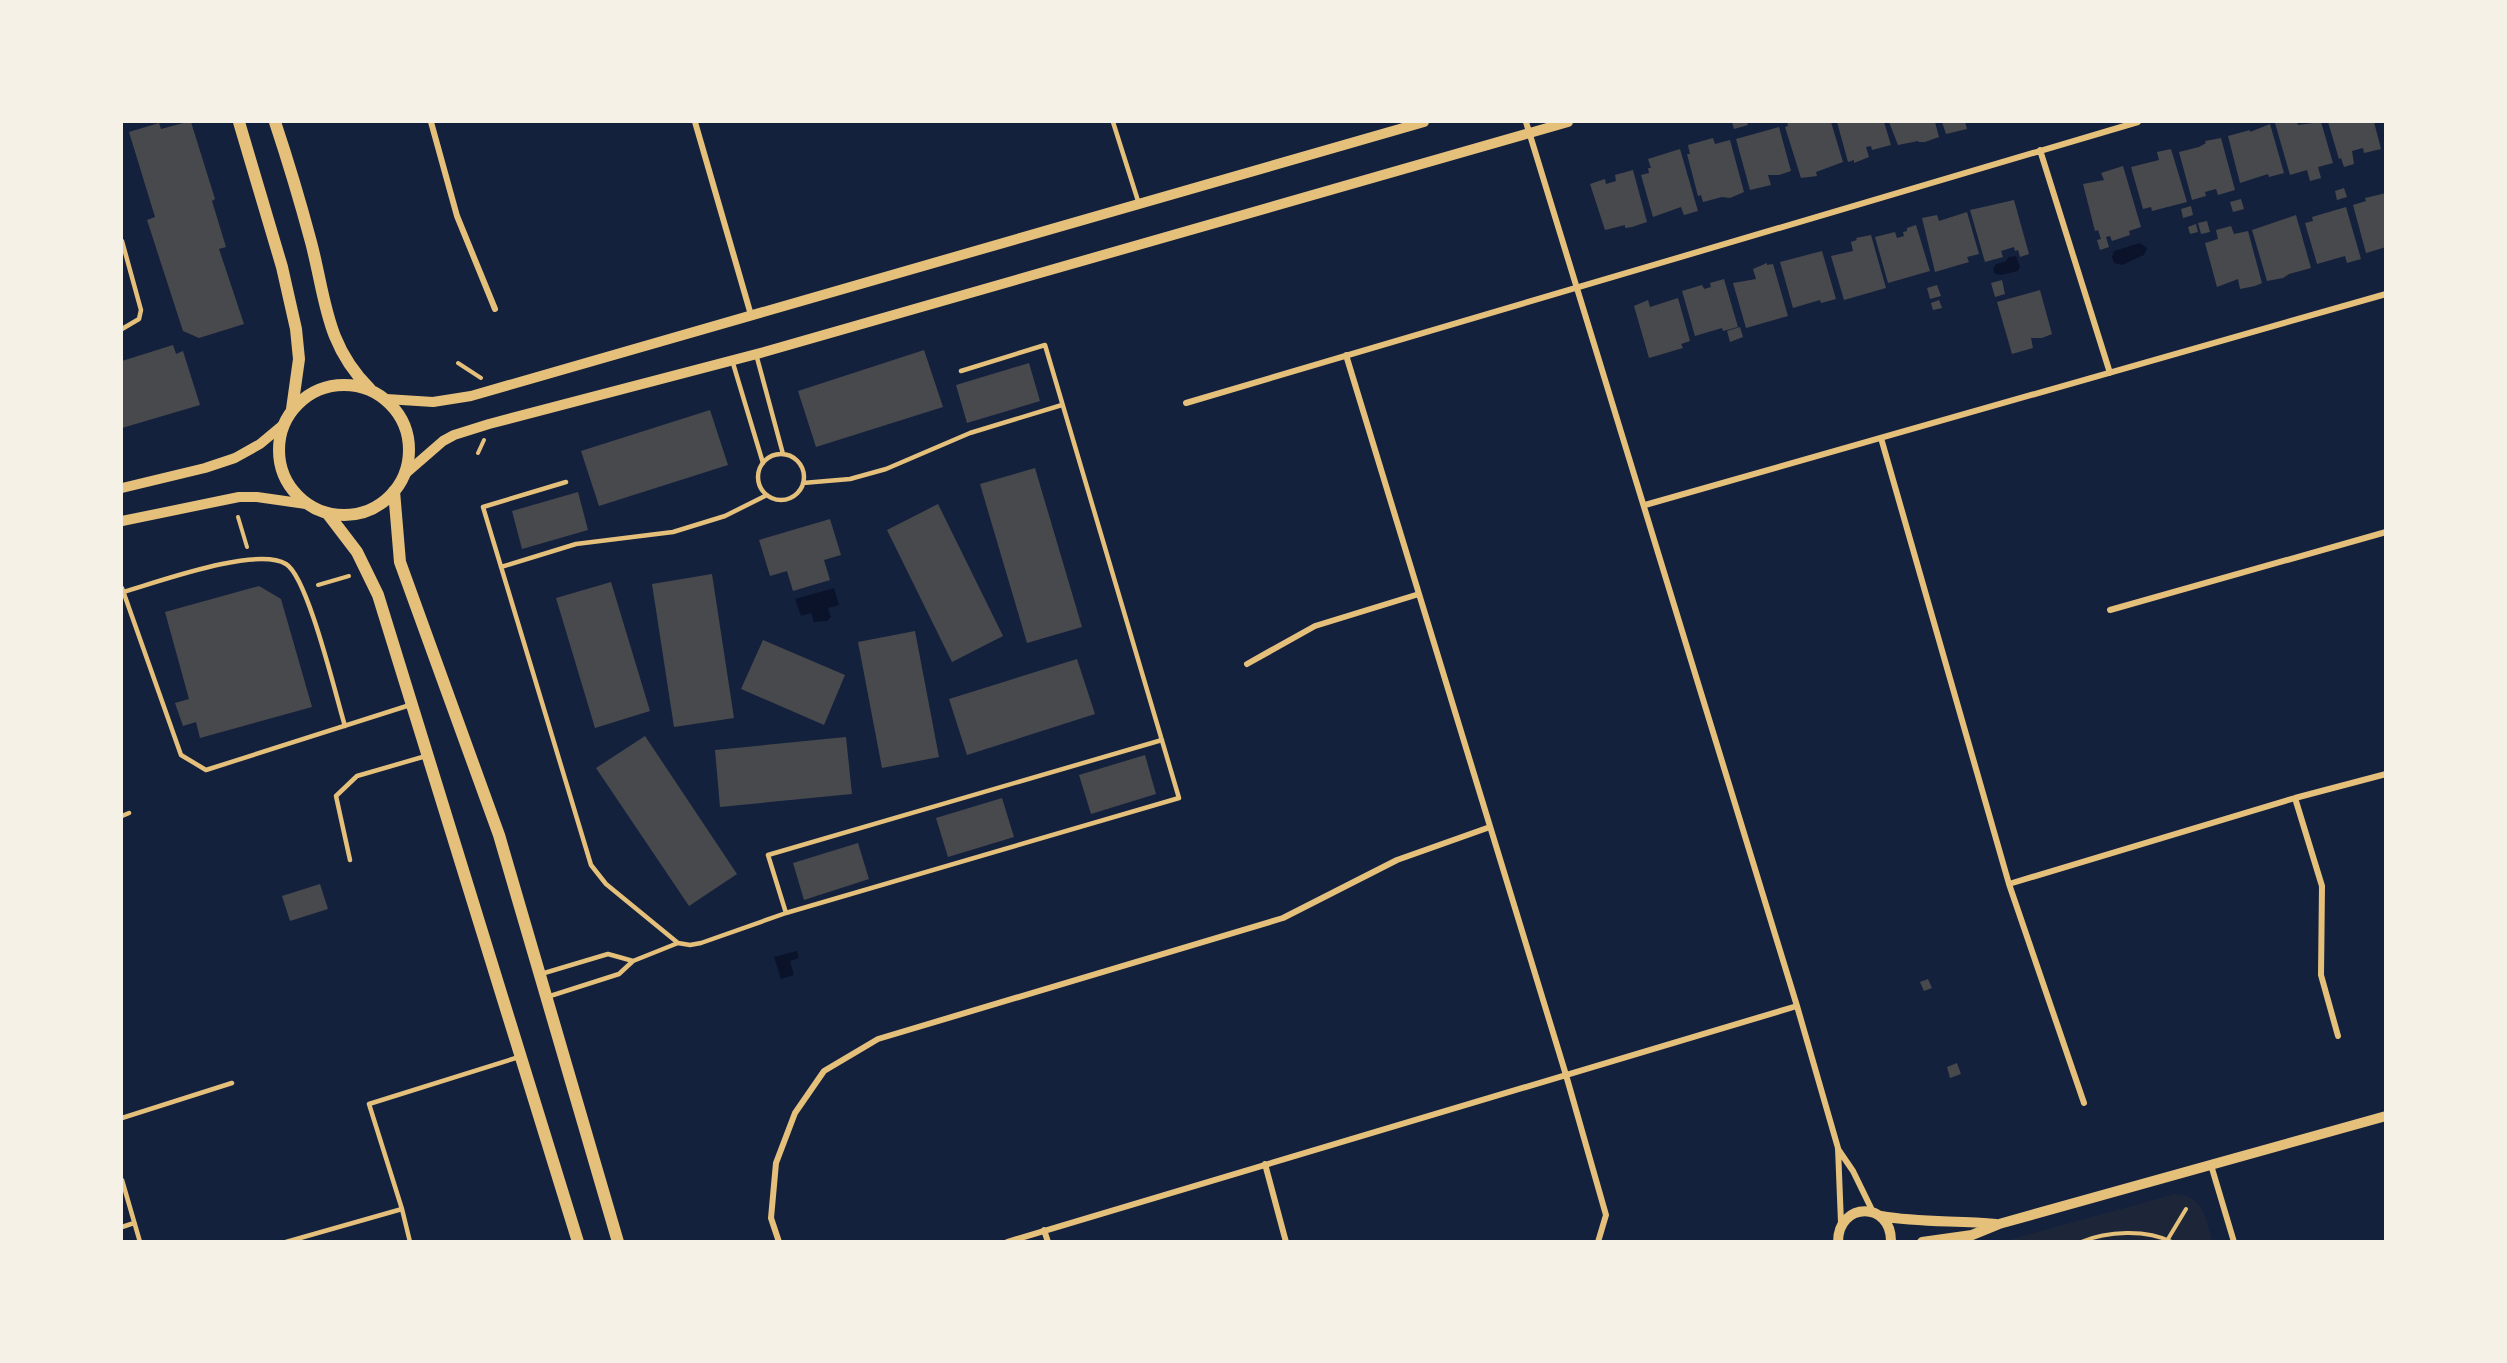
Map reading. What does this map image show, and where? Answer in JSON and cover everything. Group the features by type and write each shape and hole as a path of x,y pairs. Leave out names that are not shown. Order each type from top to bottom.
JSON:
{"main road":[{"path":"239,122 278,256 296,329 299,359 292,409 278,443 279,463 286,482 306,504 328,514 340,516 366,512 378,506 394,491 405,474 409,452 406,430 396,410 386,399 357,386 328,387 309,395 292,409"},
{"path":"275,122 310,240 327,317 335,341 348,364 370,390"},
{"path":"394,491 400,562 499,835 618,1242"},
{"path":"328,514 357,552 373,582 413,704 578,1242"}],"street":[{"path":"430,122 457,216 495,309"},
{"path":"695,122 751,315"},
{"path":"386,399 433,402 471,396 1424,122"},
{"path":"405,474 434,448 454,435 756,354 1528,127 1568,122"},
{"path":"1186,403 2138,122"},
{"path":"1528,127 1645,505 1838,1148 1839,1233"},
{"path":"2040,150 2110,373"},
{"path":"1645,505 2385,294"},
{"path":"1346,355 1566,1075 1606,1215 1598,1242"},
{"path":"122,488 205,468 235,458 260,444 284,424"},
{"path":"1881,438 2009,884 2084,1103"},
{"path":"122,521 239,497 266,498 306,504"},
{"path":"2110,610 2385,532"},
{"path":"1247,664 1315,626 1419,594"},
{"path":"2009,884 2295,798 2385,774"},
{"path":"2295,798 2322,886 2321,975 2338,1036"},
{"path":"779,1242 771,1218 776,1163 795,1113 824,1071 878,1039 1283,918 1397,861 1490,827"},
{"path":"1007,1242 1797,1006"},
{"path":"1922,1242 1972,1235 1999,1224 2385,1116"},
{"path":"1838,1148 1877,1214 1891,1231 1891,1242"},
{"path":"1266,1164 1286,1242"},
{"path":"2211,1165 2234,1242"},
{"path":"1828,1242 1839,1233 1855,1213 1935,1223 1969,1221 1999,1224"},
{"path":"1044,1230 1048,1242"}],"lane":[{"path":"1113,122 1139,204"},
{"path":"122,241 141,310 139,319 122,329"},
{"path":"566,482 483,507 591,865 606,884 678,943 690,945 701,943 786,913 1179,798 1045,345 961,371"},
{"path":"756,354 783,454"},
{"path":"732,360 763,463 759,480 767,495 775,499 793,497 800,491 804,483 804,474 795,459 783,454 763,463"},
{"path":"804,483 850,479 886,469 970,433 1062,405"},
{"path":"501,567 576,544 672,532 725,516 767,495"},
{"path":"345,726 308,602 299,578 287,564 265,558 237,560 122,590 181,755 206,770 345,726 413,704"},
{"path":"786,913 768,855 1162,740"},
{"path":"350,860 336,796 357,776 428,755"},
{"path":"122,816 129,813"},
{"path":"547,997 619,974 633,960 678,943"},
{"path":"541,974 608,954 633,960"},
{"path":"411,1242 369,1104 522,1056"},
{"path":"122,1118 232,1083"},
{"path":"122,1180 140,1242"},
{"path":"286,1242 402,1209"},
{"path":"122,1227 134,1223"}],"path":[{"path":"458,363 497,388"},
{"path":"238,517 246,547"},
{"path":"318,585 349,576"},
{"path":"2081,1242 2095,1236 2128,1233 2170,1240 2186,1209"}],"shaded area":[{"path":"2140,243 2147,248 2144,255 2122,265 2114,263 2112,257 2114,251"},
{"path":"2016,256 2020,267 2018,271 1995,274 1993,269 1996,264"},
{"path":"834,588 839,605 828,608 831,617 827,621 814,622 811,613 801,616 795,599"},
{"path":"797,951 799,958 790,961 794,975 781,979 774,957"},
{"path":"2175,1194 2192,1199 2202,1209 2212,1241 2001,1242"}],"building":[{"path":"191,122 215,199 212,201 226,247 219,249 244,324 199,338 183,331 147,220 155,217 129,132 159,123 161,129"},
{"path":"1732,122 1747,122 1748,125 1734,129"},
{"path":"1787,122 1831,122 1843,162 1816,172 1817,176 1801,178 1785,127 1788,126"},
{"path":"1837,122 1884,122 1891,145 1872,150 1871,146 1866,147 1869,157 1854,163 1854,160 1848,162"},
{"path":"1889,122 1935,122 1939,137 1925,142 1898,145"},
{"path":"1942,122 1965,122 1967,129 1946,134"},
{"path":"2297,122 2298,125 2321,122 2333,163 2318,167 2321,178 2310,181 2307,170 2290,175 2275,123"},
{"path":"2328,122 2374,122 2381,149 2364,153 2363,148 2352,151 2354,164 2344,167 2341,158 2339,159"},
{"path":"2270,124 2284,173 2269,177 2268,174 2240,183 2228,136 2250,130 2250,132"},
{"path":"1779,127 1791,171 1779,175 1768,175 1771,185 1750,190 1736,139"},
{"path":"1713,138 1715,144 1730,140 1744,192 1730,198 1722,197 1703,202 1701,195 1698,196 1687,154 1690,154 1688,145"},
{"path":"2221,138 2235,190 2218,195 2216,189 2205,192 2206,196 2192,200 2179,152 2199,147 2206,143 2205,141"},
{"path":"1680,149 1698,211 1684,215 1681,207 1653,217 1641,175 1649,173 1648,168 1651,168 1648,159"},
{"path":"2171,149 2187,202 2152,211 2151,207 2143,209 2131,167 2159,160 2157,152"},
{"path":"2123,166 2141,227 2129,231 2130,235 2112,241 2110,236 2106,237 2109,247 2100,250 2097,240 2101,239 2098,230 2095,231 2083,184 2104,180 2101,173"},
{"path":"1633,170 1647,222 1632,227 1625,228 1625,225 1605,230 1590,184 1605,179 1606,184 1616,181 1615,175"},
{"path":"2344,188 2347,197 2337,200 2335,191"},
{"path":"2386,193 2386,247 2366,253 2353,205 2366,201 2365,198"},
{"path":"2241,199 2244,209 2233,212 2230,202"},
{"path":"2014,200 2029,254 2020,257 2018,250 2015,251 2014,247 2001,251 2003,257 1985,262 1970,210"},
{"path":"2191,206 2193,215 2183,218 2181,209"},
{"path":"2346,207 2361,259 2347,263 2345,256 2317,264 2305,223 2313,221 2312,217"},
{"path":"1967,212 1979,254 1967,257 1969,262 1935,272 1922,218 1937,215 1939,221"},
{"path":"2296,215 2311,268 2267,281 2252,230"},
{"path":"2207,221 2210,232 2201,234 2198,223"},
{"path":"2196,224 2198,232 2190,234 2188,227"},
{"path":"1916,225 1930,271 1888,283 1875,237 1895,232 1897,238 1904,236 1903,232 1907,231 1907,228"},
{"path":"2231,226 2234,234 2248,231 2262,283 2240,289 2238,279 2217,287 2205,243 2218,239 2216,230"},
{"path":"1871,235 1886,288 1844,300 1831,256 1853,251 1851,242 1857,240 1856,238"},
{"path":"1822,251 1836,299 1821,303 1820,300 1793,308 1780,262"},
{"path":"1767,263 1767,265 1773,264 1788,316 1746,328 1733,283 1756,279 1753,269"},
{"path":"1724,279 1738,327 1723,331 1722,328 1695,336 1682,291 1702,285 1704,289 1711,287 1710,283"},
{"path":"2002,280 2005,294 1995,297 1991,283"},
{"path":"1937,285 1941,296 1930,299 1927,288"},
{"path":"2040,290 2052,334 2042,338 2031,338 2033,348 2012,354 1997,302"},
{"path":"1678,298 1690,341 1681,344 1683,348 1649,358 1634,306 1648,300 1650,307"},
{"path":"1939,300 1942,308 1933,310 1931,303"},
{"path":"1740,327 1743,337 1730,342 1727,331"},
{"path":"173,345 176,354 183,351 200,405 122,428 122,361"},
{"path":"924,350 943,407 816,447 798,391"},
{"path":"1029,363 1040,401 967,423 956,385"},
{"path":"710,410 728,465 599,506 581,451"},
{"path":"1035,468 1082,627 1027,643 980,484"},
{"path":"578,492 588,530 522,549 512,511"},
{"path":"938,504 1003,636 952,662 887,530"},
{"path":"830,519 841,555 824,560 830,580 793,591 787,571 770,576 759,540"},
{"path":"712,574 734,718 674,727 652,584"},
{"path":"611,582 650,711 595,728 556,598"},
{"path":"259,586 281,599 312,707 200,738 196,722 183,726 175,703 189,699 165,612"},
{"path":"915,631 939,757 882,768 858,642"},
{"path":"763,640 845,675 824,725 741,689"},
{"path":"1077,659 1095,714 967,755 949,699"},
{"path":"645,736 737,874 689,906 596,768"},
{"path":"846,737 852,794 720,807 715,750"},
{"path":"1145,755 1156,794 1091,814 1079,775"},
{"path":"1002,798 1014,837 948,857 936,818"},
{"path":"858,843 869,879 804,900 793,863"},
{"path":"320,884 328,909 290,921 282,896"},
{"path":"1928,979 1932,988 1924,991 1920,982"},
{"path":"1957,1063 1961,1074 1950,1078 1947,1067"}]}
